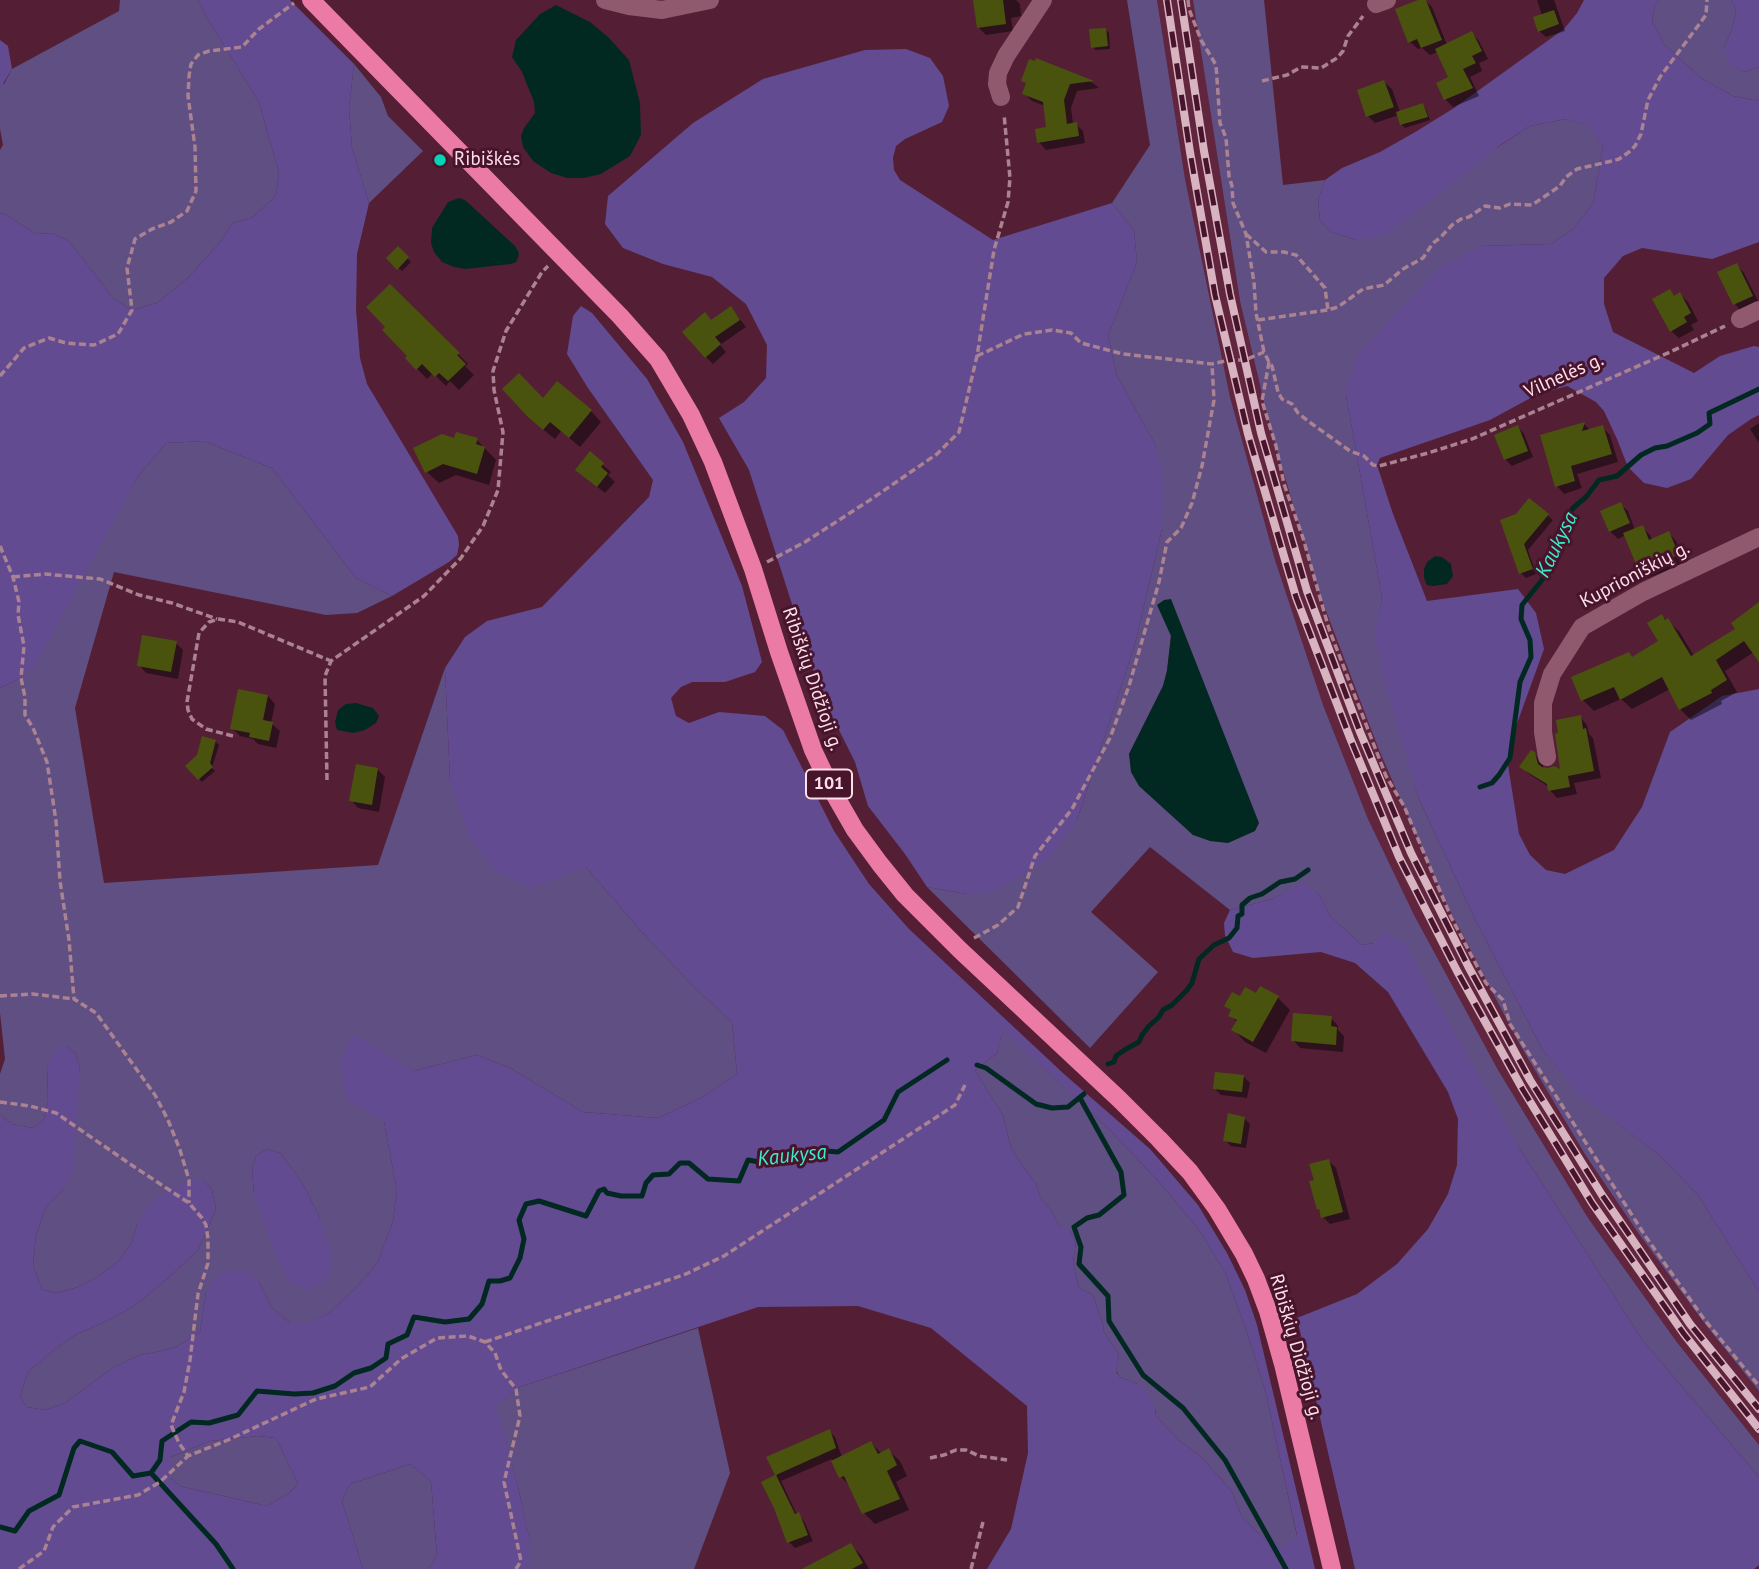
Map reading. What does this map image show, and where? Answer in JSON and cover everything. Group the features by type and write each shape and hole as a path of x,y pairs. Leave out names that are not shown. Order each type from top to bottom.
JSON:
{"main road":[{"name":"Ribiškių Didžioji g.","path":"311,0 658,359 691,415 713,463 813,750 855,830 905,895 1119,1098 1190,1172 1230,1230 1256,1279 1268,1311 1332,1569"}],"street":[{"path":"606,0 662,10 710,0"},
{"path":"1001,97 997,84 998,73 1043,0"},
{"path":"1740,319 1759,310"},
{"name":"Kuprioniškių g.","path":"1547,757 1543,732 1543,703 1552,674 1582,627 1643,592 1759,537"}],"path":[{"path":"0,376 24,348 49,338 66,343 94,345 118,334 132,310 127,268 135,239 187,211 196,191 194,136 188,96 191,64 198,55 209,51 242,47 259,29 298,0"},
{"path":"1188,0 1201,40 1216,65 1220,123 1226,138 1233,203 1246,234 1257,321 1269,362 1262,401 1284,484 1303,538 1329,629 1386,776 1404,806 1451,917 1486,984 1503,1000 1510,1024 1646,1237 1704,1319 1759,1386"},
{"path":"1257,321 1338,307 1363,289 1384,285 1403,269 1423,258 1433,243 1452,225 1485,206 1500,208 1510,204 1532,205 1560,186 1566,177 1577,169 1619,159 1629,152 1641,134 1648,100 1660,77 1706,15 1707,0"},
{"path":"1262,81 1287,75 1301,66 1321,68 1337,58 1360,18 1382,2"},
{"path":"752,569 805,542 937,454 959,432 977,356 994,250 1008,202 1010,178 1001,97"},
{"path":"1246,234 1266,252 1296,255 1325,288 1328,310"},
{"path":"327,780 325,676 331,661 424,596 461,558 483,526 498,490 503,432 493,371 506,331 542,272 559,254"},
{"name":"Vilnelės g.","path":"1269,362 1282,399 1292,404 1298,413 1350,452 1364,456 1373,465 1380,466 1472,439 1740,319"},
{"path":"977,356 1024,334 1052,330 1071,333 1081,343 1123,354 1212,364 1245,360 1264,352"},
{"path":"960,950 998,925 1018,907 1035,856 1072,809 1110,738 1129,686 1159,582 1167,542 1181,528 1192,503 1214,400 1212,364"},
{"path":"0,546 13,577 19,602 18,614 24,646 21,678 25,715 47,762 56,821 74,999"},
{"path":"13,577 45,574 100,579 139,595 218,619 238,622 331,661"},
{"path":"218,619 209,622 199,633 187,702 188,710 192,719 206,729 233,736"},
{"path":"0,996 33,994 74,999 96,1013 155,1095 168,1120 188,1180 190,1203"},
{"path":"485,1342 686,1274 724,1256 956,1105 965,1085"},
{"path":"0,1102 56,1113 190,1203 206,1225 208,1263 198,1294 184,1392 171,1425 188,1456"},
{"path":"19,1569 44,1551 53,1527 73,1507 138,1495 160,1482 188,1456 316,1399 370,1387 401,1359 437,1338 468,1336 485,1342 495,1353 502,1370 516,1389 520,1416 504,1482 521,1561 516,1569"},
{"path":"930,1458 956,1450 966,1450 979,1456 1007,1460"},
{"path":"971,1569 983,1522"}],"shaded area":[{"path":"120,0 198,0 259,102 279,173 276,196 253,217 233,223 221,241 188,278 157,303 132,310 113,298 69,241 52,233 36,234 0,213 0,150 3,145 0,129 0,84 4,84 12,69 119,11"},
{"path":"198,0 290,0 354,64 349,108 352,148 369,203 357,254 356,310 360,358 367,384 458,536 457,555 392,596 356,578 272,468 204,441 166,443 138,476 35,666 21,678 0,688 0,213 36,234 52,233 69,241 113,298 132,310 157,303 188,278 221,241 233,223 253,217 276,196 279,173 259,102"},
{"path":"1127,0 1157,0 1185,179 1230,397 1275,560 1323,705 1368,819 1414,915 1498,1070 1588,1218 1676,1341 1759,1445 1759,1477 1643,1341 1520,1149 1374,943 1362,945 1330,916 1319,894 1303,884 1272,899 1230,910 1150,847 1091,912 1158,972 1090,1048 927,887 966,894 1077,820 1135,644 1162,529 1155,444 1117,376 1108,336 1137,262 1134,230 1112,203 1150,145","holes":["1171,636 1193,835 1129,754 1163,686"]},
{"path":"1157,0 1193,0 1240,301 1270,427 1320,595 1379,750 1445,899 1520,1045 1586,1156 1639,1234 1705,1324 1759,1391 1759,1445 1676,1341 1588,1218 1498,1070 1414,915 1368,819 1323,705 1275,560 1230,397 1185,179"},
{"path":"1193,0 1264,0 1283,185 1325,180 1318,200 1320,220 1331,232 1356,240 1530,126 1566,119 1590,126 1603,147 1593,204 1573,229 1551,244 1480,246 1346,395 1382,597 1376,637 1418,797 1474,917 1542,1049 1581,1096 1657,1153 1698,1195 1759,1292 1759,1391 1705,1324 1639,1234 1586,1156 1520,1045 1444,899 1379,750 1320,595 1270,427 1240,301"},
{"path":"1584,0 1659,0 1655,5 1652,21 1664,44 1701,78 1733,96 1759,101 1759,242 1712,259 1642,248 1623,256 1604,278 1604,304 1613,332 1694,373 1720,356 1759,347 1759,415 1728,435 1691,479 1667,488 1644,483 1628,467 1604,411 1596,402 1567,386 1536,395 1490,420 1380,458 1377,465 1427,601 1518,589 1536,613 1544,649 1515,729 1508,765 1519,834 1530,855 1546,870 1565,874 1614,850 1642,807 1670,732 1722,696 1759,689 1759,1292 1698,1195 1657,1153 1580,1096 1542,1049 1474,917 1418,797 1375,637 1382,597 1346,395 1356,357 1438,269 1480,246 1551,244 1573,229 1593,204 1603,147 1589,126 1566,119 1530,126 1499,146 1387,235 1356,240 1331,232 1320,220 1318,200 1325,180 1342,168 1380,152 1454,108 1564,29"},
{"path":"1659,0 1731,0 1736,10 1724,48 1743,72 1759,67 1759,101 1733,96 1701,78 1664,44 1652,21 1655,5"},
{"path":"1731,0 1759,0 1759,67 1743,72 1731,65 1724,48 1736,10"},
{"path":"556,5 590,22 629,60 640,103 641,135 630,156 601,174 584,178 567,178 551,173 533,161 523,147 521,136 535,113 534,102 522,72 512,57 516,40 540,14"},
{"path":"0,40 8,46 12,69 3,84 0,84"},
{"path":"906,49 930,58 943,76 949,106 942,122 896,146 894,170 900,180 993,240 1112,203 1134,230 1137,262 1108,336 1117,376 1155,444 1163,482 1162,529 1135,644 1077,820 1048,859 995,891 966,894 927,887 868,806 855,762 824,704 749,470 719,418 744,402 766,378 767,345 746,304 712,277 663,264 623,248 605,224 608,196 693,123 763,79 865,50"},
{"path":"354,64 381,97 388,116 423,151 369,203 352,148 349,108"},
{"path":"459,198 465,200 515,246 519,253 516,262 465,269 442,262 431,243 432,228 448,202"},
{"path":"581,306 592,313 647,379 683,442 742,586 762,662 755,672 725,682 692,682 681,687 671,698 676,716 689,723 719,712 765,716 783,730 834,831 869,884 909,929 1064,1074 1150,1149 1198,1205 1227,1253 1245,1290 1257,1325 1315,1569 987,1569 1011,1529 1028,1453 1027,1406 931,1328 858,1306 758,1307 520,1387 496,1406 530,1541 530,1569 428,1569 437,1556 431,1481 410,1464 350,1484 342,1501 363,1569 0,1569 0,1115 12,1124 33,1128 44,1119 48,1101 47,1065 58,1048 67,1047 75,1053 80,1066 73,1170 63,1190 46,1207 36,1235 33,1266 42,1289 56,1293 78,1287 119,1261 132,1242 137,1224 147,1206 189,1180 204,1181 212,1190 216,1209 198,1250 165,1281 134,1306 75,1335 28,1372 20,1396 27,1407 45,1410 65,1403 114,1367 140,1355 178,1346 200,1332 206,1292 213,1280 228,1271 249,1272 259,1282 272,1308 290,1323 310,1323 330,1312 355,1289 378,1262 393,1221 397,1191 384,1122 346,1099 340,1058 354,1035 414,1071 477,1055 510,1068 583,1112 658,1118 701,1098 737,1074 732,1022 696,989 640,930 586,867 531,888 498,872 470,838 450,781 445,668 465,637 487,621 542,607 649,497 653,480 567,354 573,316","holes":["1003,1030 1111,1131 1161,1184 1199,1230 1226,1274 1266,1393 1297,1535 1285,1548 1260,1535 1242,1517 1231,1490 1200,1456 1181,1442 1156,1416 1147,1392 1116,1372 1119,1355 1104,1332 1093,1295 1079,1288 1073,1263 1076,1242 1071,1232 1059,1226 1052,1211 1040,1197 1036,1183 1011,1148 1003,1115 975,1071 997,1053","258,1436 276,1438 298,1484 289,1493 267,1506 180,1486 171,1478 171,1457 210,1441"]},
{"path":"204,441 272,468 356,578 392,596 357,613 326,615 114,572 75,708 104,883 378,865 445,668 450,781 586,867 640,930 696,989 732,1022 737,1074 701,1098 658,1118 583,1112 510,1068 477,1055 414,1071 384,1122 397,1191 393,1221 378,1262 355,1289 330,1312 311,1323 290,1323 272,1308 259,1282 206,1292 200,1332 178,1346 140,1355 114,1367 65,1403 45,1410 27,1407 20,1396 28,1372 75,1335 134,1306 165,1281 198,1250 216,1209 212,1190 204,1181 137,1224 132,1242 119,1261 96,1278 78,1287 56,1293 42,1289 33,1266 36,1235 46,1207 63,1190 80,1066 75,1053 67,1047 47,1065 48,1101 44,1119 33,1128 12,1124 0,1115 0,1074 5,1059 0,1013 0,688 21,678 138,476 166,443","holes":["267,1149 280,1153 304,1186 320,1218 254,1194 252,1170 256,1156"]},
{"path":"1435,556 1442,557 1451,564 1453,576 1447,584 1427,585 1424,578 1427,562"},
{"path":"1171,599 1259,823 1255,831 1228,843 1193,835 1139,786 1131,772 1129,754 1163,686 1167,671 1171,636 1157,605"},
{"path":"356,703 373,708 379,716 376,723 353,733 337,730 335,722 338,710 346,704"},
{"path":"1303,883 1319,894 1330,916 1362,945 1374,943 1386,931 1405,944 1520,1149 1643,1341 1759,1477 1759,1565 1754,1569 1355,1569 1297,1318 1357,1294 1397,1264 1428,1229 1448,1194 1457,1165 1458,1119 1448,1092 1388,992 1355,963 1321,952 1253,958 1233,952 1225,935 1224,923 1230,910 1272,899"},
{"path":"1003,1029 1111,1131 1161,1184 1199,1230 1226,1274 1266,1393 1297,1536 1285,1549 1260,1535 1242,1517 1231,1490 1200,1456 1181,1442 1156,1416 1155,1408 1138,1384 1120,1377 1116,1371 1119,1355 1104,1332 1093,1295 1079,1288 1073,1263 1076,1242 1071,1232 1059,1226 1052,1211 1040,1197 1036,1183 1011,1148 1003,1115 975,1071 997,1053"},
{"path":"267,1149 280,1153 286,1160 304,1186 320,1218 332,1261 329,1277 322,1284 307,1289 295,1285 279,1264 254,1194 252,1170 256,1156"},
{"path":"698,1328 730,1473 694,1569 530,1569 530,1542 495,1406 520,1387"},
{"path":"258,1436 276,1438 298,1484 289,1493 267,1506 180,1486 171,1478 171,1457 210,1441"},
{"path":"410,1464 431,1481 437,1556 428,1569 363,1569 342,1501 350,1484"}],"building":[{"path":"973,0 1003,0 1006,24 977,28"},
{"path":"1418,0 1426,0 1442,40 1421,48 1417,39 1408,43 1395,9"},
{"path":"1554,10 1559,24 1538,32 1533,17"},
{"path":"1106,28 1108,46 1091,48 1089,29"},
{"path":"1472,31 1482,51 1472,56 1476,63 1463,69 1473,88 1444,100 1436,83 1448,77 1435,49"},
{"path":"1036,58 1094,81 1070,84 1064,100 1067,124 1077,122 1079,136 1037,143 1035,129 1046,127 1043,102 1022,94 1026,83 1021,81 1029,59 1035,61"},
{"path":"1384,80 1394,107 1366,117 1357,90"},
{"path":"1423,103 1428,117 1400,125 1396,112"},
{"path":"398,246 409,257 397,270 386,258"},
{"path":"1737,263 1753,296 1733,305 1717,272"},
{"path":"390,284 460,353 457,355 466,364 448,381 439,373 435,377 422,364 416,370 405,358 407,356 382,330 385,327 366,307"},
{"path":"1670,289 1674,296 1680,292 1691,313 1684,317 1687,322 1670,332 1652,299"},
{"path":"731,306 740,320 715,337 721,344 705,358 682,332 705,312 711,320"},
{"path":"519,373 543,398 557,381 592,410 569,438 550,422 543,430 502,389"},
{"path":"1585,422 1582,431 1603,425 1612,454 1571,466 1575,481 1555,487 1540,435"},
{"path":"1518,425 1528,451 1504,460 1494,435"},
{"path":"456,432 478,438 476,444 485,447 477,474 443,464 425,473 413,448 442,434 454,438"},
{"path":"590,451 604,463 601,467 608,473 597,487 575,470"},
{"path":"1529,498 1549,514 1524,544 1533,569 1519,574 1500,520 1516,514"},
{"path":"1621,502 1630,523 1609,532 1600,511"},
{"path":"1643,525 1649,540 1669,531 1679,555 1639,571 1623,533"},
{"path":"1759,602 1759,662 1744,641 1716,660 1727,680 1711,690 1712,693 1679,710 1662,677 1620,700 1614,687 1581,701 1571,677 1629,652 1632,657 1658,641 1647,623 1662,614 1665,620 1668,618 1691,656 1735,629 1731,623"},
{"path":"142,635 177,641 171,672 137,666"},
{"path":"238,689 268,695 263,720 273,722 269,741 230,729"},
{"path":"1581,715 1594,771 1568,776 1570,787 1548,791 1547,784 1519,767 1531,750 1535,752 1538,764 1542,767 1554,766 1560,769 1555,734 1558,733 1556,720"},
{"path":"202,736 216,740 210,763 213,767 198,780 185,766 197,755"},
{"path":"356,764 378,768 372,805 349,801"},
{"path":"1260,986 1279,996 1253,1042 1231,1030 1237,1020 1228,1016 1231,1010 1224,1006 1232,992 1240,996 1245,987 1256,993"},
{"path":"1293,1013 1332,1016 1331,1026 1337,1027 1336,1045 1291,1041"},
{"path":"1215,1072 1244,1075 1242,1092 1213,1089"},
{"path":"1228,1113 1245,1117 1241,1144 1223,1141"},
{"path":"1329,1159 1343,1212 1321,1218 1309,1181 1314,1180 1309,1164"},
{"path":"830,1429 836,1448 776,1475 795,1514 799,1512 808,1535 787,1543 761,1482 775,1475 766,1457"},
{"path":"871,1441 878,1454 889,1448 897,1465 887,1471 900,1499 862,1514 844,1476 839,1478 831,1461"},
{"path":"851,1543 863,1563 852,1569 802,1569"}],"waterway":[{"name":"Kaukysa","path":"1480,787 1492,783 1510,758 1520,682 1531,657 1530,640 1521,619 1522,605 1542,580 1550,551 1573,508 1599,480 1617,476 1641,455 1655,448 1667,446 1697,433 1710,424 1709,413 1759,389"},
{"name":"Kaukysa","path":"1108,1064 1139,1042 1163,1010 1187,990 1192,983 1199,959 1214,945 1229,938 1237,928 1242,905 1280,882 1295,879 1308,870"},
{"name":"Kaukysa","path":"0,1527 15,1531 29,1511 59,1495 74,1448 80,1441 112,1452 133,1476 151,1473 160,1460 162,1441 191,1422 209,1423 238,1415 257,1391 313,1393 335,1386 354,1373 371,1368 386,1358 388,1344 407,1335 414,1317 445,1322 469,1319 482,1304 489,1281 510,1278 520,1258 524,1239 519,1220 526,1204 539,1201 586,1216 599,1191 604,1189 607,1193 621,1196 642,1196 646,1183 653,1175 669,1174 680,1163 689,1163 708,1179 739,1181 748,1160 765,1163 779,1158 798,1157 815,1150 838,1152 884,1120 898,1092 947,1060"},
{"name":"Kaukysa","path":"977,1065 986,1068 1036,1104 1052,1108 1068,1107 1084,1094"},
{"path":"1080,1098 1121,1172 1124,1195 1099,1215 1087,1218 1074,1227 1081,1247 1079,1264 1108,1296 1109,1321 1143,1375 1183,1408 1225,1460 1286,1569"},
{"path":"151,1473 216,1544 233,1569"}],"railway":[{"path":"1167,0 1215,295 1248,434 1296,597 1399,857 1457,971 1523,1090 1592,1203 1684,1334 1759,1429"},
{"path":"1181,0 1204,151 1230,294 1261,433 1307,591 1360,732 1411,853 1530,1080 1602,1195 1690,1324 1759,1409"}],"place":[{"name":"Ribiškės","path":"440,160"}]}
